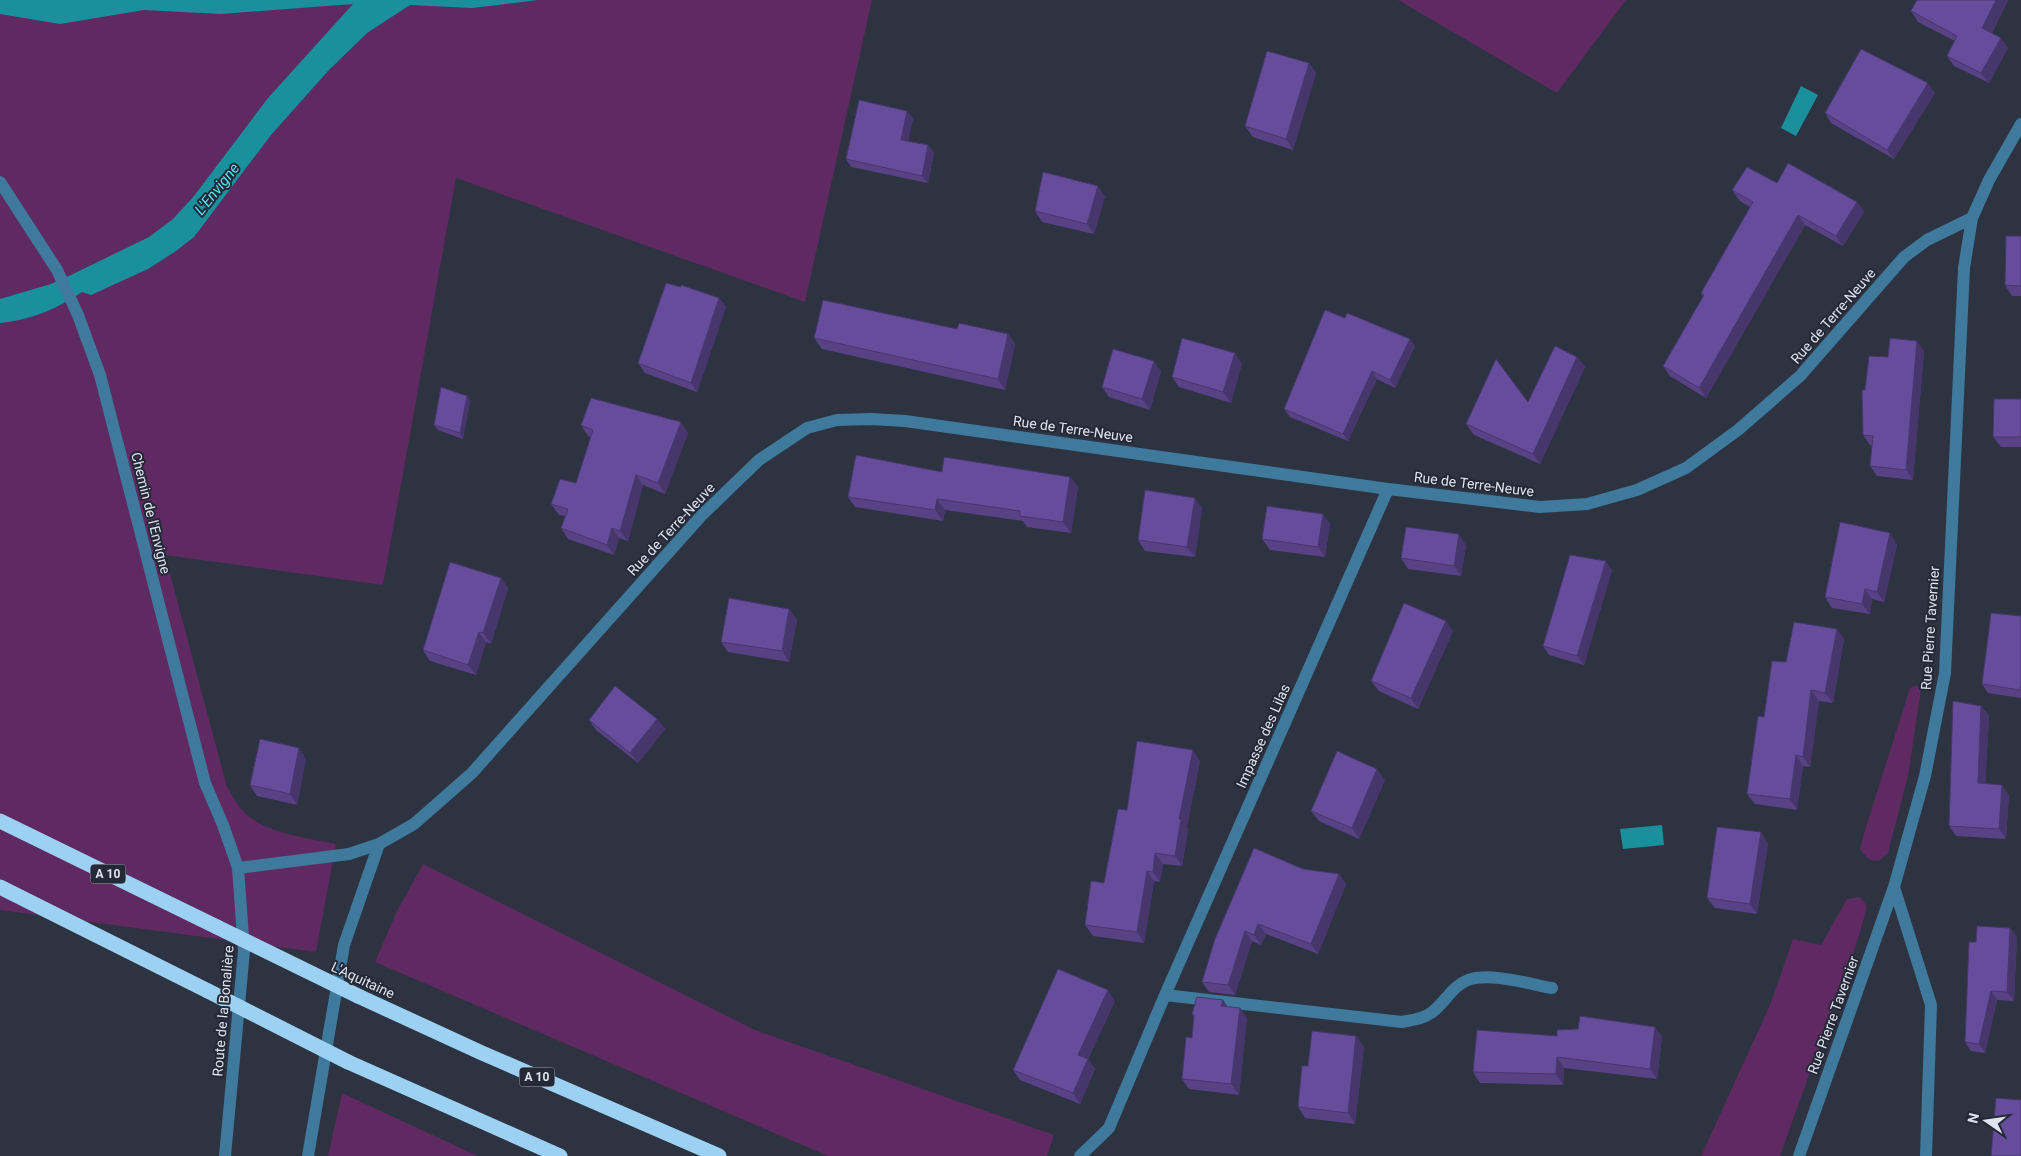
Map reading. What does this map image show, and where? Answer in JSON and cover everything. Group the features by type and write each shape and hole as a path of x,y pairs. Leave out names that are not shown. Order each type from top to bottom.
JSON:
{"highway":[{"name":"L'Aquitaine","path":"0,821 358,996 509,1065 719,1156"},
{"path":"0,887 348,1062 560,1156"}],"street":[{"name":"Rue Pierre Tavernier","path":"1799,1156 1894,887 1925,776 1945,673 1964,268 1972,218 1989,180 2021,124"},
{"name":"Chemin de l'Envigne","path":"0,182 57,270 78,315 100,375 205,783 224,825 238,868"},
{"name":"Rue de Terre-Neuve","path":"238,868 349,854 379,844 414,824 472,773 701,516 760,460 808,428 838,420 905,421 1388,489 1540,507 1587,504 1637,490 1686,468 1738,430 1800,376 1904,258 1927,240 1972,218"},
{"name":"Impasse des Lilas","path":"1080,1156 1109,1128 1165,995 1388,489"},
{"path":"308,1156 344,944 379,844"},
{"name":"Route de la Bonalière","path":"225,1156 244,951 238,868"},
{"path":"1894,887 1931,1005 1926,1156"},
{"path":"1165,995 1402,1022 1417,1020 1431,1013 1454,990 1468,980 1484,977 1552,988"}],"shaded area":[{"path":"0,0 872,0 805,302 456,178 383,585 165,555 227,787 247,815 267,827 336,844 316,952 0,910"},
{"path":"1398,0 1626,0 1557,93"},
{"path":"1916,685 1921,690 1908,776 1888,853 1879,861 1870,860 1860,850 1864,833 1910,688"},
{"path":"423,864 755,1030 1054,1135 1047,1156 828,1156 375,962 396,913"},
{"path":"1860,897 1867,906 1860,933 1780,1156 1701,1156 1770,1005 1793,939 1821,945 1847,899"},
{"path":"342,1093 478,1156 328,1156"}],"water":[{"name":"L'Envigne","path":"0,0 538,0 472,8 410,5 367,33 328,71 271,135 194,237 176,251 148,269 91,295 82,292 63,304 43,313 11,322 0,323 0,299 51,284 73,274 149,237 173,219 194,196 268,98 353,4 221,14 144,10 60,24 0,14"},
{"path":"1801,86 1818,95 1796,136 1781,128"},
{"path":"1662,825 1664,845 1623,849 1620,829"}],"building":[{"path":"1917,0 1996,0 1982,28 2001,38 1981,73 1947,56 1957,36 1911,11"},
{"path":"1861,49 1928,83 1887,150 1825,113"},
{"path":"1267,51 1309,63 1286,139 1245,126"},
{"path":"859,100 907,111 901,140 928,145 922,176 846,159"},
{"path":"1788,163 1857,202 1836,236 1798,215 1699,388 1663,366 1704,295 1701,293 1753,202 1732,190 1747,167 1777,183"},
{"path":"1043,172 1098,186 1087,224 1035,211"},
{"path":"2006,236 2021,236 2021,286 2005,285"},
{"path":"666,283 681,287 681,285 719,298 691,383 638,363"},
{"path":"823,300 957,329 959,323 1008,334 998,379 814,338"},
{"path":"1325,310 1345,318 1347,313 1410,339 1390,380 1372,371 1343,434 1284,409"},
{"path":"1182,338 1235,353 1223,392 1172,377"},
{"path":"1890,338 1917,341 1906,470 1870,466 1873,436 1863,435 1862,390 1865,390 1869,356 1888,357"},
{"path":"1555,346 1577,357 1533,454 1466,424 1496,359 1528,402"},
{"path":"1113,349 1154,361 1142,399 1102,387"},
{"path":"441,387 467,396 460,433 434,425"},
{"path":"591,398 681,422 658,483 636,475 620,531 612,528 607,545 561,528 568,509 551,504 560,479 576,483 593,430 581,425"},
{"path":"1994,399 2021,399 2021,437 1993,437"},
{"path":"856,455 942,472 944,457 1070,477 1063,522 1020,516 1020,511 937,499 935,510 848,497"},
{"path":"1145,490 1195,498 1187,547 1138,540"},
{"path":"1267,506 1323,514 1318,547 1262,539"},
{"path":"1840,522 1890,533 1877,592 1865,589 1862,604 1825,597"},
{"path":"1406,527 1459,534 1454,566 1401,558"},
{"path":"1570,555 1606,561 1577,656 1543,646"},
{"path":"450,562 501,578 483,633 479,632 468,665 423,650"},
{"path":"729,598 789,609 782,651 721,642"},
{"path":"1404,603 1446,621 1411,698 1371,681"},
{"path":"1991,613 2021,616 2020,690 1982,684"},
{"path":"1794,622 1837,629 1825,693 1811,690 1803,757 1796,755 1790,799 1747,794 1758,716 1764,717 1772,661 1786,662"},
{"path":"615,686 657,719 630,753 589,720"},
{"path":"1953,701 1981,706 1978,783 2002,785 1999,829 1949,826"},
{"path":"260,739 299,748 290,794 250,785"},
{"path":"1137,741 1193,750 1179,819 1181,819 1175,856 1155,853 1153,872 1147,871 1137,932 1085,925 1091,881 1104,883 1118,809 1127,810"},
{"path":"1337,751 1377,769 1352,828 1311,811"},
{"path":"1717,827 1761,832 1750,904 1707,898"},
{"path":"1254,848 1303,869 1339,874 1311,944 1258,924 1254,935 1245,931 1228,985 1202,982 1215,939"},
{"path":"1977,926 2010,928 2007,992 1991,991 1979,1044 1965,1042 1969,942 1976,942"},
{"path":"1058,969 1108,990 1078,1055 1088,1059 1073,1093 1013,1070"},
{"path":"1197,997 1223,1000 1221,1006 1240,1008 1231,1084 1182,1079 1186,1037 1192,1038 1194,1015 1192,1014"},
{"path":"1580,1016 1655,1027 1650,1069 1557,1057 1556,1074 1473,1072 1477,1030 1557,1036 1557,1030 1578,1029"},
{"path":"1312,1031 1356,1036 1348,1113 1298,1107 1302,1066 1308,1066"},
{"path":"1996,1098 2021,1100 2021,1156 1991,1156"}]}
